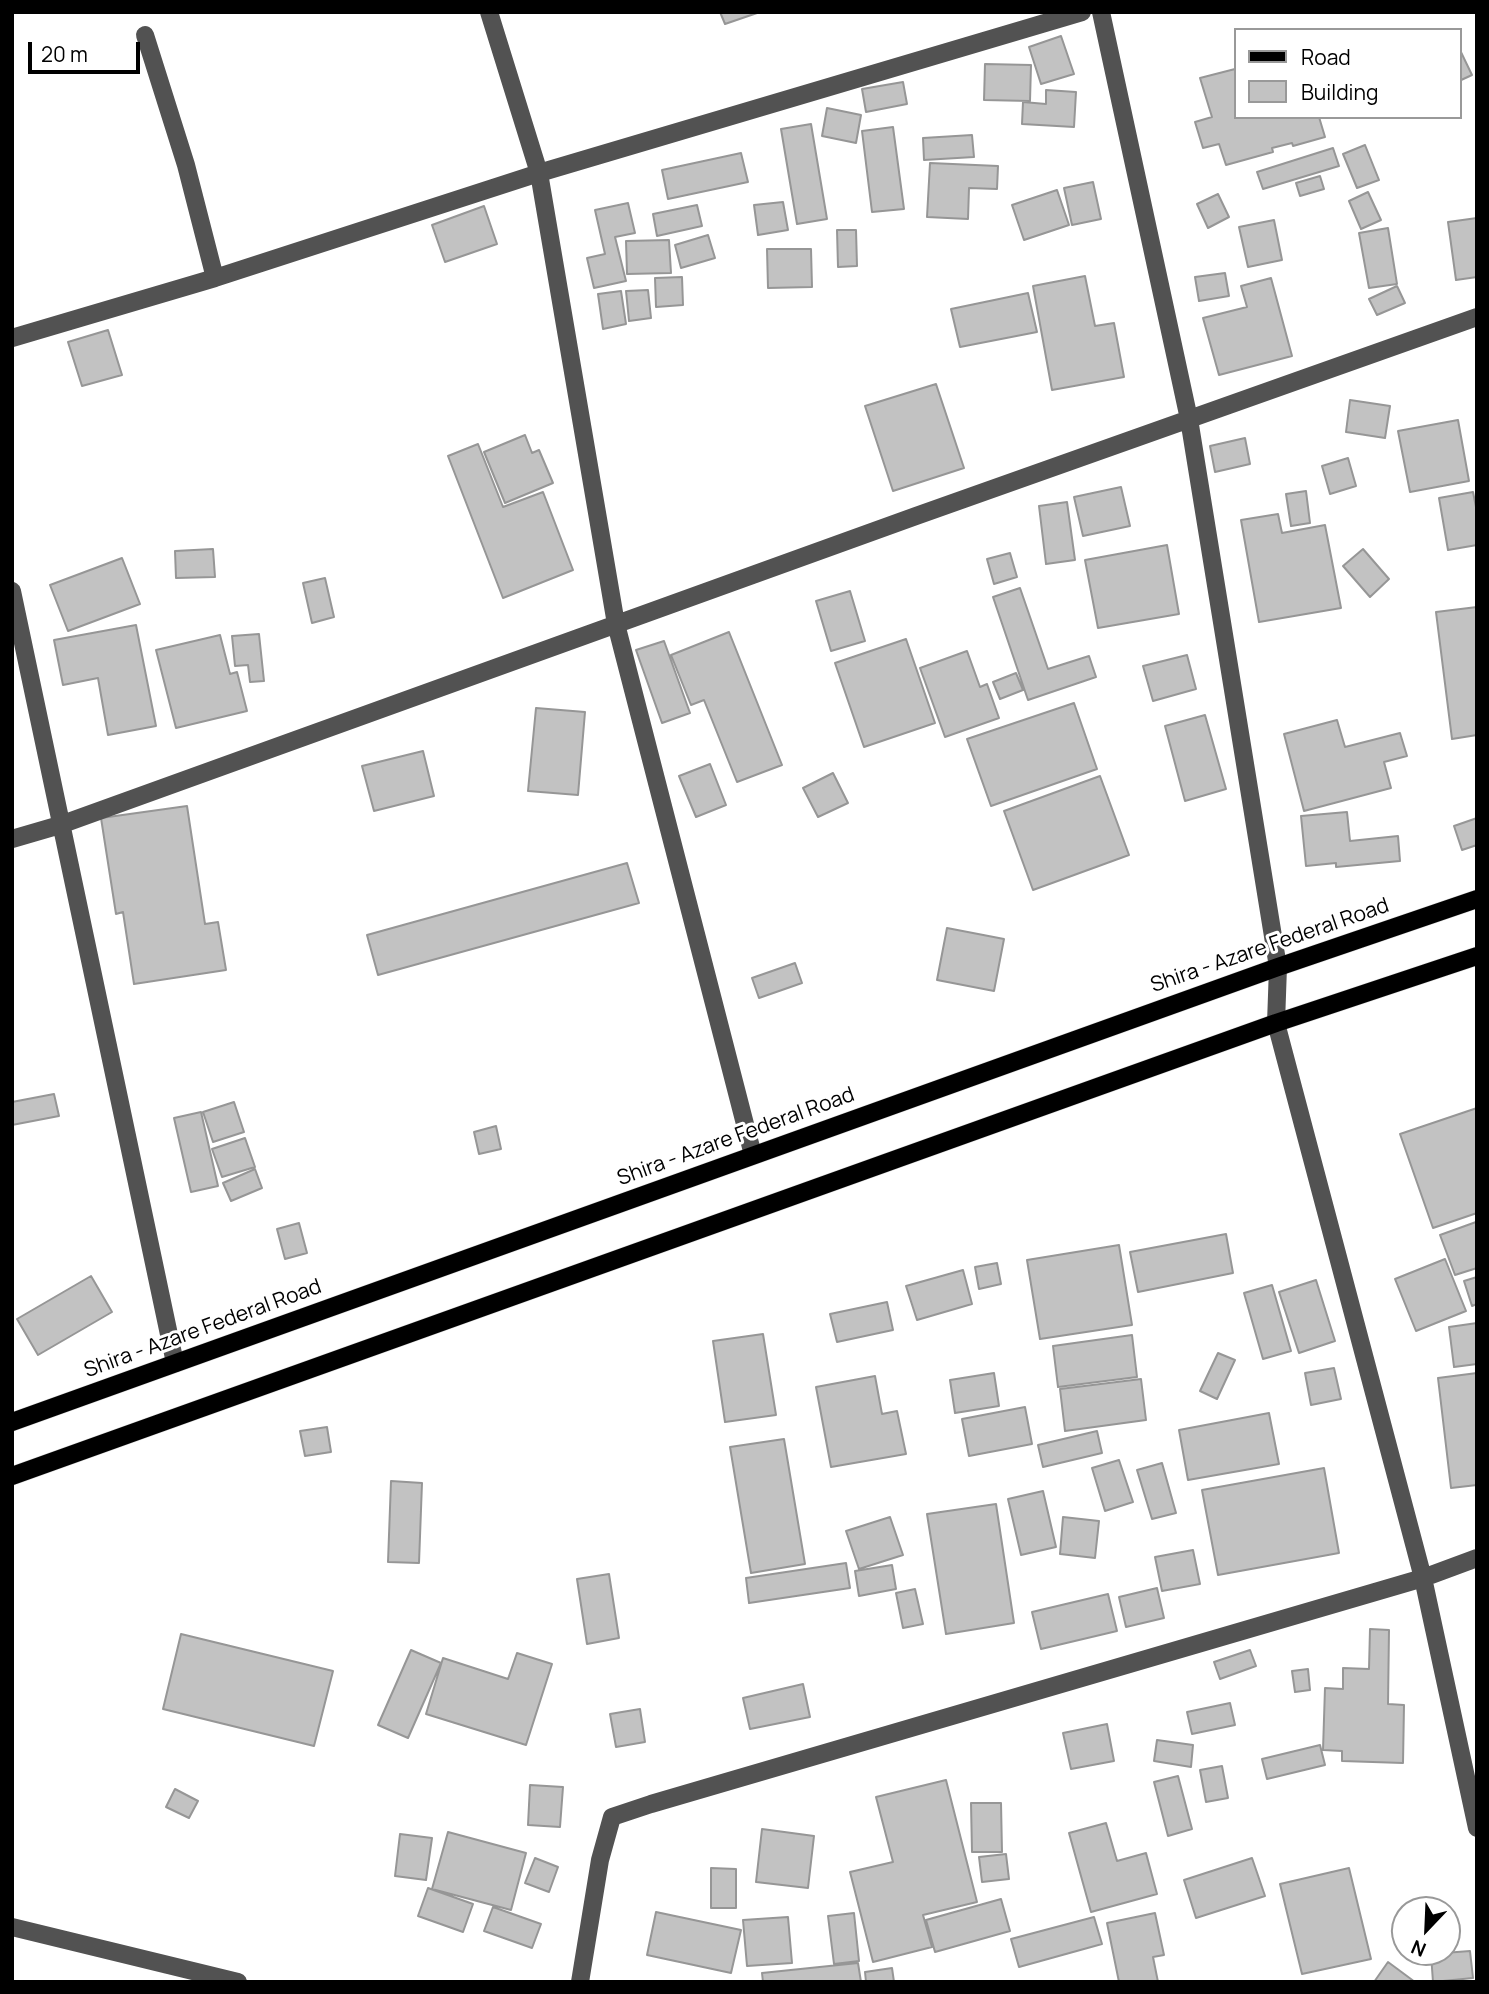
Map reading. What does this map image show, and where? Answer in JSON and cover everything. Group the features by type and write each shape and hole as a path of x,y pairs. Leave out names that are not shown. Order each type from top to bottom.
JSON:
{"main road":[{"name":"Shira - Azare Federal Road","path":"12,1422 1278,967 1477,899"},
{"path":"12,1476 1276,1023 1477,956"}],"street":[{"path":"489,12 540,173 616,624 753,1155"},
{"path":"12,338 215,278 540,173 1082,12"},
{"path":"1101,12 1189,419 1278,967 1276,1023 1423,1578 1477,1828"},
{"path":"145,35 186,165 215,278"},
{"path":"12,839 60,825 1477,317"},
{"path":"12,591 175,1363"},
{"path":"580,1982 600,1860 612,1817 1423,1578 1477,1558"},
{"path":"12,1927 238,1982"}],"building":[{"path":"720,12 760,12 725,24"},
{"path":"1061,36 1074,74 1041,84 1029,47"},
{"path":"1461,52 1472,75 1461,80"},
{"path":"985,64 1031,65 1030,101 984,100"},
{"path":"1234,69 1234,119 1320,119 1325,137 1293,146 1292,143 1272,148 1273,152 1226,165 1219,144 1203,148 1195,122 1212,117 1200,78"},
{"path":"903,82 907,104 866,112 862,89"},
{"path":"1046,90 1076,92 1074,127 1022,124 1023,102 1046,104"},
{"path":"827,108 861,115 856,143 822,136"},
{"path":"811,124 827,219 797,224 781,129"},
{"path":"893,127 904,209 872,212 862,131"},
{"path":"972,135 974,157 924,160 923,138"},
{"path":"1365,145 1379,180 1357,188 1343,154"},
{"path":"1333,148 1339,166 1263,189 1257,172"},
{"path":"741,153 748,182 668,199 662,170"},
{"path":"930,163 998,166 997,189 969,188 968,219 927,217"},
{"path":"1320,176 1324,189 1300,196 1296,183"},
{"path":"1093,182 1101,219 1072,225 1064,188"},
{"path":"1057,190 1069,225 1024,240 1012,205"},
{"path":"1368,192 1381,220 1361,229 1349,201"},
{"path":"1218,194 1229,217 1208,228 1197,204"},
{"path":"783,202 788,230 758,235 754,205"},
{"path":"628,203 635,233 615,237 626,281 594,288 587,258 605,254 595,210"},
{"path":"697,205 702,226 657,236 653,214"},
{"path":"484,206 497,244 445,262 432,225"},
{"path":"1477,218 1477,277 1456,280 1448,222"},
{"path":"1274,220 1282,260 1248,267 1239,227"},
{"path":"1388,228 1397,284 1369,288 1359,233"},
{"path":"837,230 856,230 857,266 838,267"},
{"path":"708,235 715,258 681,268 675,245"},
{"path":"669,240 671,273 627,274 626,241"},
{"path":"767,249 811,249 812,287 768,288"},
{"path":"1225,273 1229,296 1199,301 1195,277"},
{"path":"1085,276 1095,326 1114,323 1124,377 1052,390 1033,286"},
{"path":"682,277 683,305 656,307 655,278"},
{"path":"1271,278 1292,356 1219,375 1203,318 1247,307 1241,286"},
{"path":"1397,286 1405,303 1377,315 1369,299"},
{"path":"648,290 651,318 629,321 626,291"},
{"path":"621,291 626,324 603,329 598,294"},
{"path":"1028,293 1037,332 960,347 951,309"},
{"path":"108,330 122,375 82,386 68,342"},
{"path":"936,384 964,468 893,491 865,406"},
{"path":"1350,400 1390,406 1385,438 1346,432"},
{"path":"1458,420 1469,481 1410,492 1398,431"},
{"path":"525,435 532,453 539,450 553,483 505,503 484,452"},
{"path":"1245,438 1250,464 1215,472 1210,446"},
{"path":"478,444 503,507 543,492 573,570 503,598 448,456"},
{"path":"1348,458 1356,486 1330,494 1322,466"},
{"path":"1121,487 1130,526 1083,536 1074,497"},
{"path":"1306,491 1310,523 1291,526 1286,494"},
{"path":"1473,492 1477,512 1477,545 1448,550 1439,498"},
{"path":"1067,502 1075,560 1046,564 1039,506"},
{"path":"1278,514 1282,533 1325,525 1341,608 1259,622 1241,520"},
{"path":"1167,545 1179,614 1098,628 1085,560"},
{"path":"213,549 215,577 176,578 175,551"},
{"path":"1363,549 1389,579 1370,597 1343,566"},
{"path":"1010,553 1017,577 994,584 987,559"},
{"path":"122,558 140,604 68,631 50,585"},
{"path":"325,578 334,617 312,623 303,583"},
{"path":"1020,588 1048,669 1089,656 1096,677 1028,700 993,597"},
{"path":"850,591 865,641 831,651 816,601"},
{"path":"1477,607 1477,735 1452,739 1436,612"},
{"path":"136,625 156,726 108,735 98,678 63,685 54,640"},
{"path":"729,632 782,765 737,782 704,700 691,705 671,655"},
{"path":"259,634 264,681 250,682 248,665 235,666 232,636"},
{"path":"220,635 230,674 237,672 247,711 176,728 156,650"},
{"path":"906,639 935,723 864,747 835,663"},
{"path":"664,641 690,713 662,723 636,650"},
{"path":"967,651 980,687 987,684 999,718 945,737 920,668"},
{"path":"1187,655 1196,689 1153,701 1143,666"},
{"path":"1016,673 1023,690 1000,699 993,682"},
{"path":"1074,703 1097,769 991,806 967,739"},
{"path":"536,708 585,712 578,795 528,791"},
{"path":"1205,715 1226,789 1185,801 1165,726"},
{"path":"1337,720 1345,747 1400,733 1407,756 1384,762 1391,788 1304,811 1284,734"},
{"path":"423,751 434,796 374,811 362,766"},
{"path":"710,764 726,805 696,817 679,776"},
{"path":"833,773 848,803 818,817 803,788"},
{"path":"1100,776 1129,855 1033,890 1004,811"},
{"path":"187,806 205,924 218,922 226,970 134,984 123,912 116,914 101,818"},
{"path":"1347,812 1350,841 1398,836 1400,861 1336,867 1336,863 1306,866 1301,816"},
{"path":"1477,818 1477,845 1462,850 1454,826"},
{"path":"627,863 639,903 378,975 367,935"},
{"path":"947,928 1004,939 994,991 937,980"},
{"path":"795,963 802,983 759,998 752,978"},
{"path":"54,1094 59,1116 12,1125 12,1102"},
{"path":"234,1102 244,1132 213,1142 203,1112"},
{"path":"1477,1108 1477,1213 1433,1228 1400,1134"},
{"path":"201,1112 218,1186 191,1192 174,1118"},
{"path":"496,1126 501,1149 479,1154 474,1132"},
{"path":"245,1138 255,1167 222,1177 212,1149"},
{"path":"255,1169 262,1188 231,1201 223,1183"},
{"path":"1476,1222 1477,1268 1455,1275 1440,1235"},
{"path":"299,1223 307,1253 285,1259 277,1229"},
{"path":"1226,1234 1233,1273 1138,1292 1130,1252"},
{"path":"1119,1245 1132,1325 1040,1339 1027,1260"},
{"path":"1445,1259 1466,1311 1416,1331 1395,1279"},
{"path":"997,1263 1001,1284 979,1289 975,1267"},
{"path":"963,1270 972,1304 917,1320 906,1286"},
{"path":"91,1276 112,1312 38,1355 17,1319"},
{"path":"1477,1277 1477,1304 1472,1306 1464,1281"},
{"path":"1316,1280 1335,1341 1299,1353 1279,1292"},
{"path":"1272,1285 1291,1351 1263,1359 1244,1293"},
{"path":"887,1302 893,1330 837,1342 830,1314"},
{"path":"1477,1323 1477,1364 1454,1367 1449,1327"},
{"path":"763,1334 776,1415 725,1422 713,1341"},
{"path":"1132,1335 1137,1377 1058,1387 1053,1346"},
{"path":"1218,1353 1235,1360 1217,1399 1200,1391"},
{"path":"1334,1368 1341,1399 1311,1405 1305,1373"},
{"path":"994,1373 999,1406 955,1413 950,1380"},
{"path":"1477,1373 1477,1485 1451,1488 1438,1378"},
{"path":"875,1376 882,1414 897,1411 906,1454 831,1467 816,1387"},
{"path":"1141,1379 1146,1420 1065,1431 1060,1389"},
{"path":"1025,1407 1032,1444 969,1456 962,1419"},
{"path":"1269,1413 1279,1464 1188,1480 1179,1430"},
{"path":"327,1427 331,1452 305,1456 300,1431"},
{"path":"1097,1431 1102,1453 1043,1467 1038,1445"},
{"path":"784,1439 805,1564 751,1573 730,1447"},
{"path":"1119,1460 1133,1502 1105,1511 1092,1468"},
{"path":"1162,1463 1176,1513 1152,1519 1137,1470"},
{"path":"1324,1468 1339,1553 1218,1575 1202,1490"},
{"path":"391,1481 422,1483 419,1563 388,1562"},
{"path":"1043,1491 1056,1547 1021,1555 1008,1499"},
{"path":"996,1504 1014,1623 946,1634 927,1514"},
{"path":"890,1517 903,1555 859,1569 846,1531"},
{"path":"1063,1517 1099,1521 1095,1558 1060,1554"},
{"path":"1193,1550 1200,1584 1162,1591 1155,1557"},
{"path":"846,1563 850,1588 749,1603 746,1578"},
{"path":"892,1565 896,1589 859,1596 855,1571"},
{"path":"609,1574 619,1638 587,1644 577,1579"},
{"path":"1157,1588 1164,1618 1126,1627 1119,1597"},
{"path":"915,1589 923,1624 903,1628 896,1593"},
{"path":"1108,1594 1117,1631 1041,1649 1032,1612"},
{"path":"1370,1629 1389,1630 1388,1704 1404,1705 1403,1763 1342,1761 1342,1751 1323,1750 1325,1688 1343,1689 1343,1668 1369,1669"},
{"path":"181,1634 333,1671 314,1746 163,1709"},
{"path":"411,1650 441,1663 408,1738 378,1725"},
{"path":"1250,1650 1256,1666 1220,1679 1214,1662"},
{"path":"517,1653 552,1664 526,1745 426,1714 443,1658 508,1679"},
{"path":"1308,1669 1310,1690 1295,1692 1292,1671"},
{"path":"803,1684 810,1717 750,1729 743,1698"},
{"path":"1230,1703 1235,1725 1192,1734 1187,1712"},
{"path":"640,1709 645,1742 616,1747 610,1714"},
{"path":"1107,1724 1114,1761 1071,1769 1063,1733"},
{"path":"1157,1740 1193,1745 1191,1767 1154,1761"},
{"path":"1320,1745 1325,1765 1267,1779 1262,1759"},
{"path":"1222,1766 1228,1798 1206,1802 1200,1770"},
{"path":"1178,1776 1192,1829 1168,1836 1154,1782"},
{"path":"946,1780 977,1902 923,1915 932,1947 873,1962 850,1872 893,1862 876,1797"},
{"path":"530,1785 563,1787 560,1827 528,1825"},
{"path":"175,1789 198,1801 189,1818 166,1807"},
{"path":"971,1803 1001,1803 1002,1852 972,1852"},
{"path":"1106,1823 1117,1861 1146,1853 1157,1894 1091,1912 1069,1833"},
{"path":"762,1829 814,1836 808,1888 756,1882"},
{"path":"448,1832 526,1853 511,1910 432,1889"},
{"path":"400,1834 432,1838 426,1880 395,1876"},
{"path":"1006,1854 1009,1879 982,1882 979,1857"},
{"path":"535,1858 558,1867 549,1892 525,1883"},
{"path":"1252,1858 1265,1896 1196,1918 1184,1880"},
{"path":"711,1868 736,1869 736,1908 711,1908"},
{"path":"1349,1868 1371,1959 1302,1974 1280,1884"},
{"path":"428,1888 473,1904 463,1932 418,1916"},
{"path":"1001,1899 1010,1931 935,1952 926,1920"},
{"path":"493,1907 541,1924 532,1948 484,1931"},
{"path":"656,1912 741,1930 731,1973 647,1955"},
{"path":"854,1913 859,1961 834,1964 828,1916"},
{"path":"1155,1913 1164,1955 1153,1957 1158,1982 1119,1982 1107,1923"},
{"path":"788,1917 792,1963 747,1966 743,1920"},
{"path":"1094,1917 1102,1944 1019,1967 1011,1939"},
{"path":"1470,1951 1473,1978 1433,1982 1432,1966 1461,1966 1461,1952"},
{"path":"1388,1962 1415,1982 1374,1982"},
{"path":"858,1963 861,1982 763,1982 762,1973"},
{"path":"892,1968 894,1982 866,1982 865,1972"}]}
